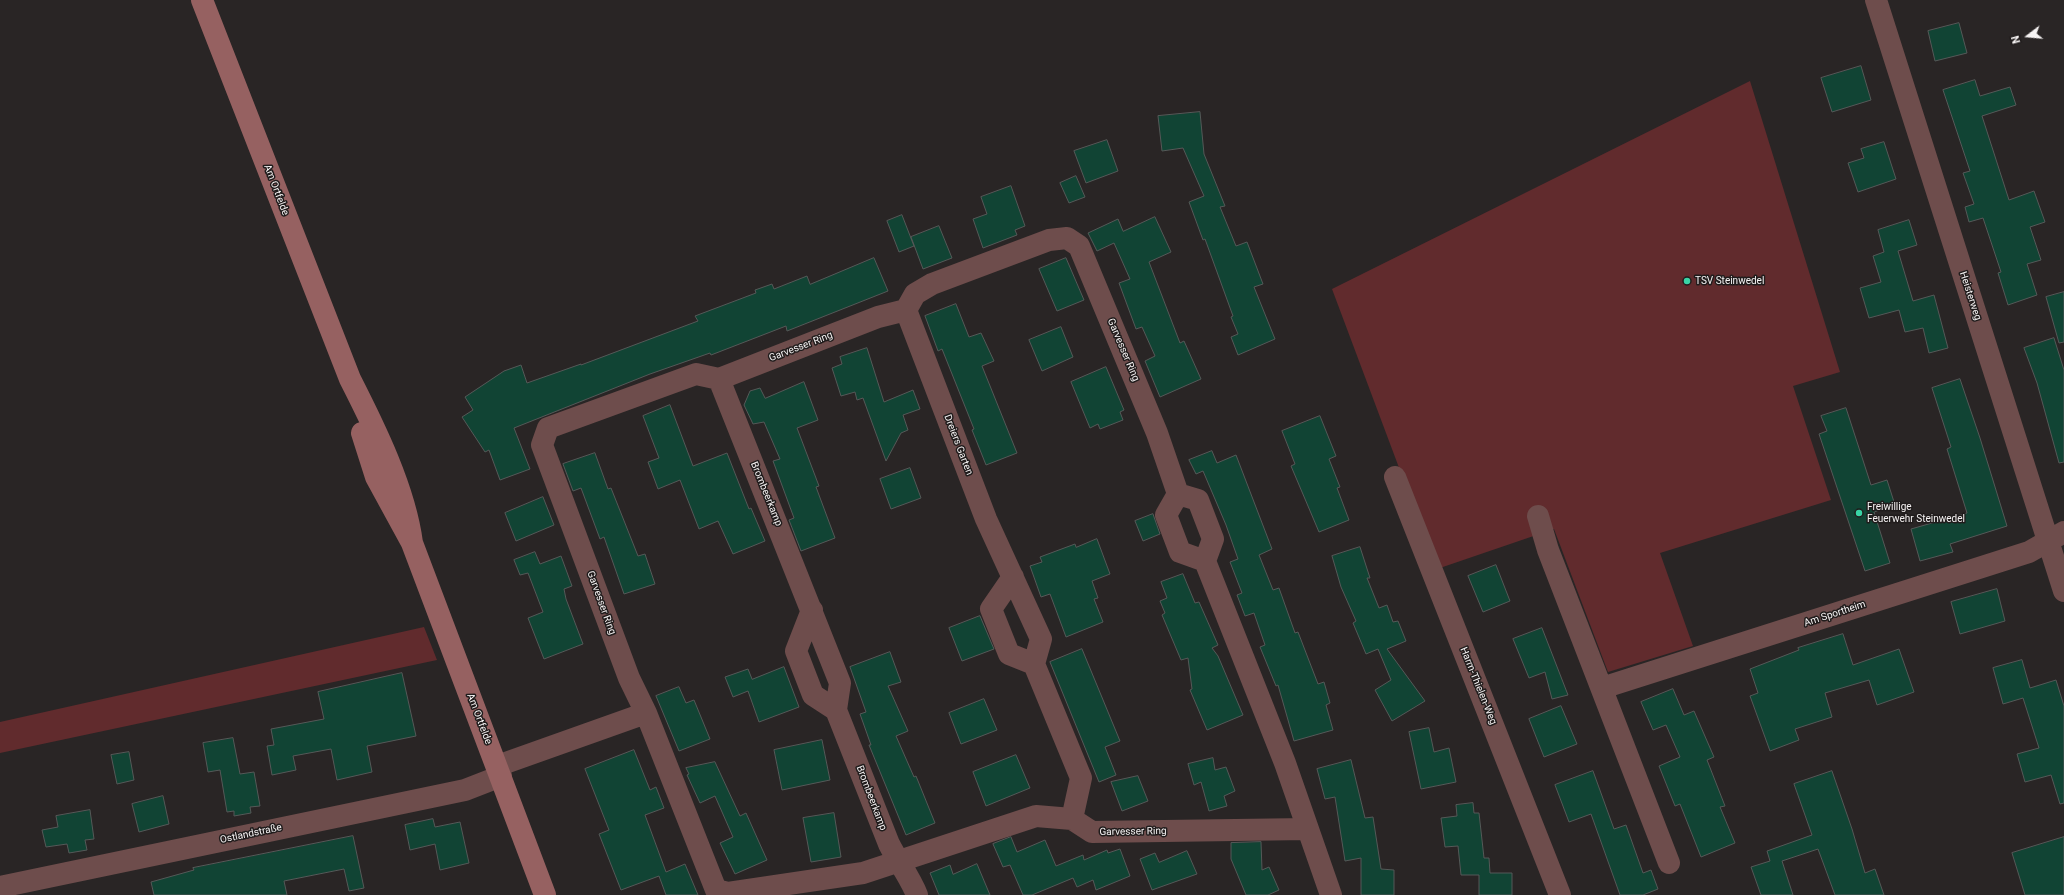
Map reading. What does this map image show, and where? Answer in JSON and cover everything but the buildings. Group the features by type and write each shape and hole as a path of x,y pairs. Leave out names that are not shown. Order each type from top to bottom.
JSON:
{"street":[{"name":"Am Ortfelde","path":"202,0 350,379 376,431 410,522 412,543 545,895"},
{"name":"Heisterweg","path":"1876,0 2056,536 2064,591"},
{"name":"Garvesser Ring","path":"1178,494 1157,433 1079,246 1067,238 1042,242 932,284 915,294 906,310 878,317 719,379 696,374 548,428 542,445 629,678 646,712 716,890 728,893 863,873 1036,816 1072,819 1092,832 1307,829"},
{"name":"Dreiers Garten","path":"906,310 986,519 1041,639 1034,664"},
{"name":"Brombeerkamp","path":"719,379 840,683 836,710 889,844 898,862"},
{"name":"Harm-Thielen-Weg","path":"1395,477 1560,895"},
{"path":"1205,561 1180,552 1166,515 1178,494 1198,500 1206,520 1213,539 1205,561 1285,763 1331,895"},
{"path":"1538,516 1548,550 1669,863"},
{"name":"Am Sportheim","path":"1602,688 2029,552 2056,536"},
{"path":"1013,577 991,610 1009,654 1034,664 1082,778 1072,819"},
{"path":"812,610 796,651 813,695 836,710"},
{"path":"499,771 646,712"},
{"name":"Ostlandstraße","path":"0,887 465,790 499,771"},
{"path":"898,862 912,881 917,895"}],"shaded area":[{"path":"1750,81 1840,372 1793,386 1831,500 1660,553 1693,646 1608,672 1554,529 1437,569 1332,289"},
{"path":"424,627 437,660 0,753 0,722"}],"place":[{"name":"TSV Steinwedel","path":"1687,281"},
{"name":"Freiwillige Feuerwehr Steinwedel","path":"1859,513"}]}
